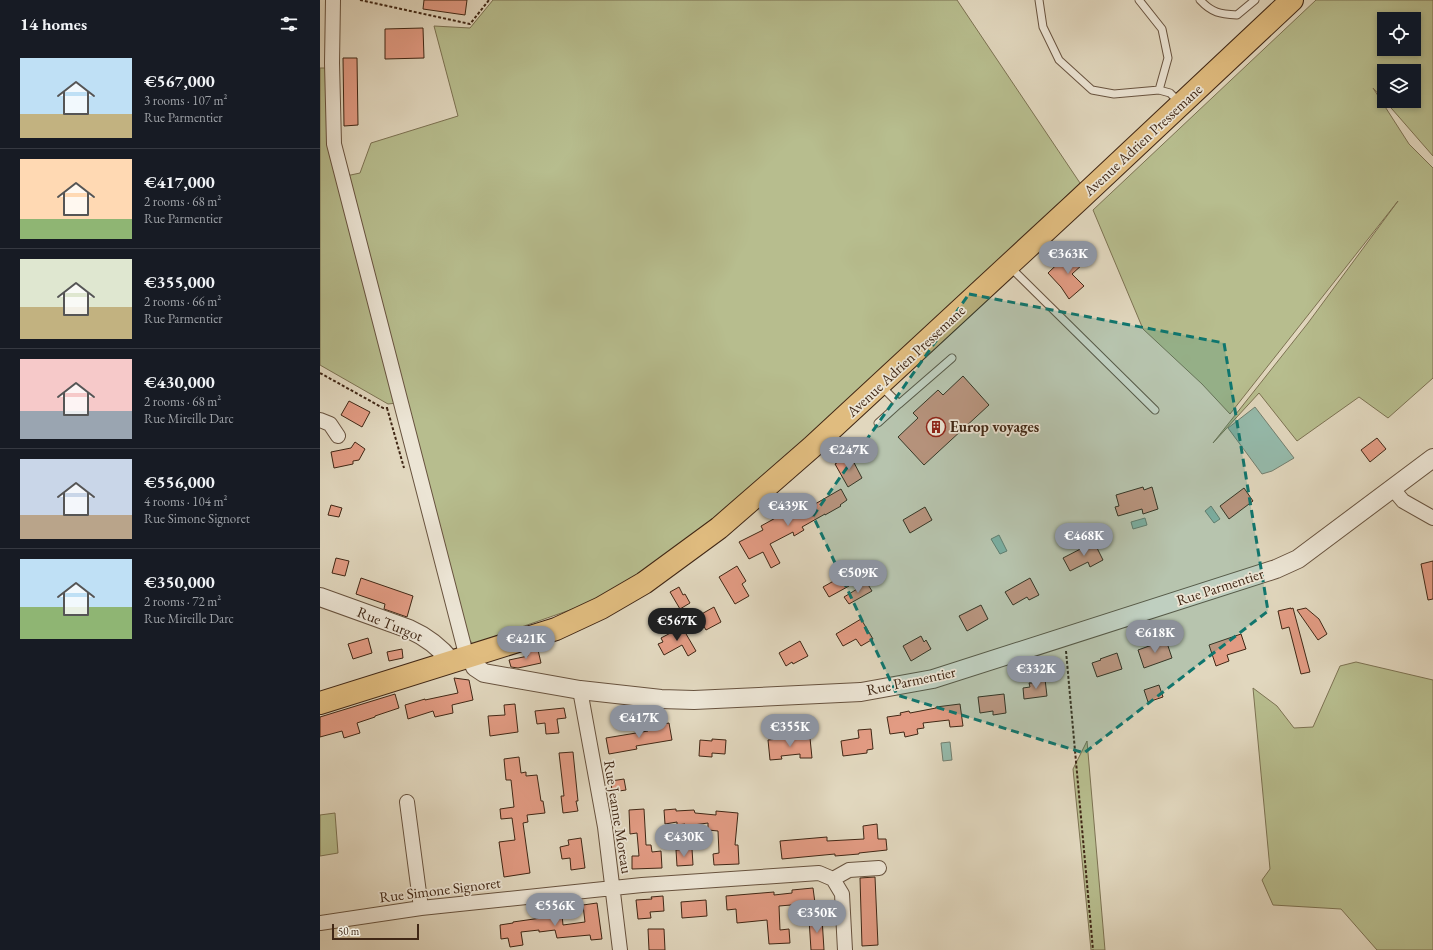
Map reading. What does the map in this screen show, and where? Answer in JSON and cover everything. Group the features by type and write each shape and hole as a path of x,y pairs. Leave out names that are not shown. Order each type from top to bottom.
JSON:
{"main road":[{"name":"Avenue Adrien Pressemane","path":"320,704 556,629 601,608 644,583 719,528 812,447 1292,0"}],"street":[{"path":"333,0 332,64 334,144 464,659"},
{"path":"320,420 330,424 338,436"},
{"name":"Rue Parmentier","path":"464,659 484,673 580,690 661,699 694,700 861,692 933,679 1276,569 1298,558 1433,458"},
{"path":"1393,489 1404,501 1433,518"},
{"name":"Rue Turgot","path":"320,597 423,635 442,649 464,659"},
{"name":"Rue Jeanne Moreau","path":"580,690 605,827 620,950"},
{"path":"407,802 421,908"},
{"path":"845,950 842,894 834,879 849,870 879,868"},
{"name":"Rue Simone Signoret","path":"320,923 421,908 612,888 819,873 834,879"}],"lane":[{"path":"1039,0 1043,27 1059,60 1092,90 1114,94 1159,90 1170,93 1181,104"},
{"path":"1139,0 1162,29 1168,58 1159,90"},
{"path":"1200,0 1208,8 1220,14 1237,15 1255,0"},
{"path":"1008,266 1155,410"},
{"path":"878,423 952,358"},
{"path":"880,385 899,404"}],"path":[{"path":"360,0 470,24 489,0"},
{"path":"320,373 383,408 387,408"},
{"path":"1065,636 1093,950"}],"highlighted area":[{"path":"969,294 1224,343 1268,611 1084,753 897,695 813,516"}],"shaded area":[{"path":"493,0 957,0 1080,183 787,461 641,574 607,597 473,644 467,637 346,176 360,173 371,143 458,116 434,26 470,28"},
{"path":"1316,0 1433,0 1433,156 1391,108 1421,108 1421,64 1377,64 1377,92 1373,88 1377,94 1377,108 1386,108 1409,144 1433,168 1433,378 1388,418 1359,397 1297,441 1259,393 1213,443 1308,323 1398,201 1230,414 1202,384 1143,329 1093,210"},
{"path":"320,68 328,68 330,145 397,403 388,404 320,365"},
{"path":"1255,407 1294,458 1272,471 1262,474 1228,428"},
{"path":"1211,506 1220,519 1214,523 1205,511"},
{"path":"1145,518 1147,525 1133,529 1131,522"},
{"path":"999,535 1007,551 1000,554 991,539"},
{"path":"1356,662 1433,680 1433,950 1377,950 1341,909 1273,905 1262,880 1270,869 1253,688 1277,706 1294,728 1313,727 1340,666"},
{"path":"1087,741 1105,950 1091,950 1073,769"},
{"path":"950,742 952,760 943,761 941,743"},
{"path":"335,813 338,853 320,856 320,815"}],"building":[{"path":"424,0 467,0 465,15 423,9"},
{"path":"423,28 424,58 385,59 385,29"},
{"path":"343,58 357,58 358,125 344,126"},
{"path":"1071,251 1083,264 1072,274 1084,286 1069,299 1061,287 1048,273"},
{"name":"Europ voyages","path":"963,376 989,405 924,465 898,437 918,418 913,413 938,390 943,395"},
{"path":"349,401 370,412 362,427 341,415"},
{"path":"1377,438 1386,449 1370,462 1361,450"},
{"path":"355,442 365,449 359,460 353,461 353,464 334,468 331,452 351,448"},
{"path":"850,455 862,478 848,487 835,464"},
{"path":"1143,487 1144,490 1152,487 1158,509 1143,514 1142,509 1118,516 1115,507 1119,506 1116,495"},
{"path":"1244,488 1253,501 1229,519 1220,506"},
{"path":"841,489 847,500 840,505 841,506 802,527 804,530 794,536 793,532 770,544 780,563 771,568 763,552 749,559 739,542 763,530 761,526 799,505 803,511"},
{"path":"331,505 342,508 339,517 328,515"},
{"path":"925,507 932,520 910,533 903,520"},
{"path":"1094,542 1103,560 1090,567 1088,562 1070,571 1063,558"},
{"path":"336,558 349,561 345,576 332,573"},
{"path":"1433,561 1433,599 1428,600 1421,564"},
{"path":"737,566 746,581 742,584 749,596 735,604 719,577"},
{"path":"843,577 849,586 829,597 823,587"},
{"path":"361,578 413,596 407,617 384,609 385,604 356,594"},
{"path":"1030,578 1039,595 1029,600 1027,597 1013,605 1005,592"},
{"path":"867,583 872,591 849,604 844,597"},
{"path":"679,587 683,595 685,594 690,603 680,609 670,592"},
{"path":"981,605 988,619 967,631 959,616"},
{"path":"714,607 721,622 706,630 698,616"},
{"path":"1293,608 1310,672 1301,674 1289,627 1282,629 1278,611"},
{"path":"1306,608 1319,619 1327,634 1318,640 1297,610"},
{"path":"861,619 873,639 861,646 856,639 843,646 836,634"},
{"path":"682,627 696,651 688,656 682,645 664,655 658,644 663,642 661,638"},
{"path":"1241,634 1246,649 1227,655 1229,661 1216,666 1209,645"},
{"path":"921,636 924,642 926,640 931,649 911,661 903,646"},
{"path":"368,638 372,653 353,659 348,644"},
{"path":"1166,640 1172,658 1144,668 1138,650"},
{"path":"800,641 808,656 786,666 779,653"},
{"path":"402,649 403,658 389,661 387,652"},
{"path":"538,650 541,663 518,668 511,667 509,660 528,656 527,652"},
{"path":"1117,653 1122,669 1097,677 1092,663"},
{"path":"454,678 469,680 473,700 452,705 453,713 435,717 433,711 408,719 405,705 425,699 458,693"},
{"path":"1045,679 1047,696 1024,699 1023,688 1030,687 1029,683 1036,683 1036,680"},
{"path":"1159,685 1163,697 1148,702 1144,690"},
{"path":"395,694 399,708 357,723 360,733 344,738 342,731 320,737 320,717"},
{"path":"1004,694 1006,713 993,715 993,711 980,713 978,697"},
{"path":"515,704 518,732 490,736 488,716 505,715 504,705"},
{"path":"960,704 963,726 950,727 949,720 923,723 924,728 917,729 918,734 905,737 904,732 890,734 887,717 901,715 900,713 909,711 910,713 936,707"},
{"path":"564,708 566,718 557,719 559,733 546,734 545,723 537,724 535,711"},
{"path":"669,723 672,740 636,746 637,749 609,754 606,738 648,731 647,727"},
{"path":"871,729 873,749 867,750 867,753 843,756 841,741 859,738 858,730"},
{"path":"788,738 788,740 810,738 812,758 800,758 800,754 781,756 782,759 770,760 768,740"},
{"path":"712,739 726,740 725,754 712,753 712,757 699,756 700,740 712,741"},
{"path":"573,752 578,811 563,813 561,796 564,796 559,753"},
{"path":"519,757 521,773 526,772 526,776 537,775 541,801 543,801 545,813 527,815 528,822 523,823 530,873 504,877 499,842 515,840 512,818 501,819 500,809 514,807 511,780 506,780 504,759"},
{"path":"624,779 626,790 612,792 611,781"},
{"path":"644,809 646,845 651,845 652,852 661,851 662,868 632,869 632,856 639,856 637,833 630,834 629,810"},
{"path":"676,809 676,811 694,810 695,813 716,815 716,811 738,813 735,845 738,845 739,864 714,865 713,854 719,853 718,831 708,830 708,823 686,826 685,824 677,825 677,822 665,824 664,810"},
{"path":"877,824 878,839 886,839 887,850 859,854 835,856 835,854 782,859 780,841 827,837 827,841 864,839 863,826"},
{"path":"581,838 585,868 571,870 570,858 562,859 560,847 569,845 568,840"},
{"path":"692,849 693,865 677,866 676,850"},
{"path":"875,877 878,945 862,946 860,878"},
{"path":"813,888 815,903 779,906 780,930 789,929 790,943 769,944 767,920 737,923 736,909 727,910 726,896 774,892 774,895 792,893 792,890"},
{"path":"663,896 664,911 650,912 651,918 638,919 636,900 652,899 651,897"},
{"path":"706,900 707,916 682,918 681,902"},
{"path":"597,903 602,939 591,940 590,935 557,938 555,930 539,932 539,930 521,932 523,945 510,947 508,938 501,939 500,925 513,922 562,915 563,925 585,922 583,905"},
{"path":"822,918 824,950 811,950 809,919"},
{"path":"648,929 664,929 665,950 649,950"}],"place":[{"name":"Europ voyages","path":"936,427"}]}
